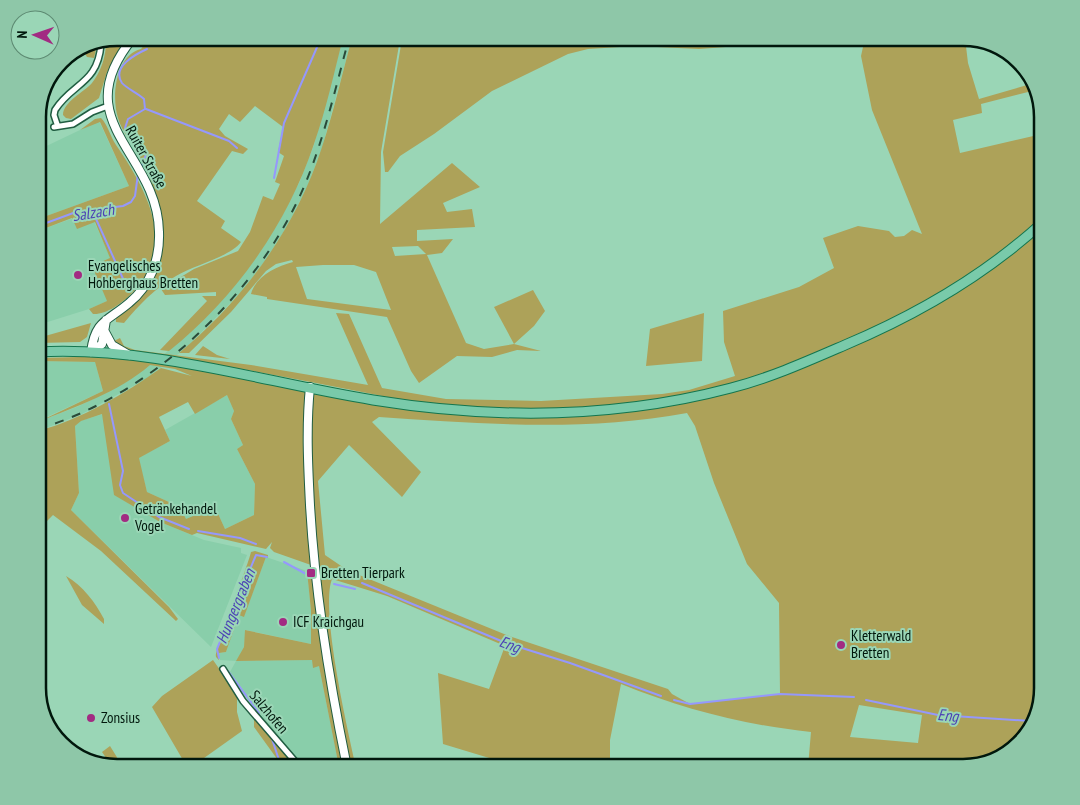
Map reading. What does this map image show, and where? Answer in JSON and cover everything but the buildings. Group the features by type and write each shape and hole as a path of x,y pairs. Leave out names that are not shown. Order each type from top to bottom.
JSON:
{"main road":[{"path":"46,352 91,352 131,356 310,387 372,400 463,411 528,414 612,410 701,396 734,388 796,366 914,313 971,279 1034,229"}],"street":[{"name":"Ruiter Straße","path":"91,352 96,330 139,293 147,283 156,261 159,246 159,220 154,200 145,178 118,135 108,106 107,94 112,72 128,46"},
{"path":"100,49 91,75 55,110 56,125 73,124 92,112 108,106"},
{"path":"91,352 102,344 106,320"},
{"path":"105,332 112,345 131,356"},
{"path":"310,387 309,466 315,569 326,660 345,759"},
{"name":"Salzhofen","path":"223,669 243,701 292,759"}],"shaded area":[{"path":"122,46 107,72 99,98 71,119 66,118 63,115 66,106 92,83 98,74 106,48"},
{"path":"144,46 341,46 314,144 303,174 274,231 237,284 216,308 169,351 160,350 207,301 202,296 216,296 216,292 165,295 161,289 194,269 238,251 250,232 263,196 273,200 280,184 275,182 284,156 278,152 283,127 255,106 240,122 229,114 219,129 225,136 248,149 243,154 232,151 197,201 225,221 221,228 241,242 229,252 168,281 148,297 124,323 116,322 116,317 142,295 154,262 162,230 158,202 152,183 140,157 122,128 116,109 117,77 126,59"},
{"path":"341,46 350,46 322,148 308,185 289,223 267,258 243,290 186,348 146,379 82,414 46,428 46,419 79,406 111,390 160,358 207,316 236,284 260,252 281,218 300,181 314,145"},
{"path":"350,46 399,46 381,152 380,224 452,163 480,187 443,203 447,212 472,209 475,227 417,230 417,241 453,239 442,253 427,255 466,343 484,349 514,344 541,351 517,350 492,357 457,356 419,383 411,371 387,317 267,299 267,297 251,294 262,277 273,270 293,262 292,260 276,264 266,271 231,312 189,353 179,353 203,332 246,285 282,234 298,206 311,177 334,106","holes":["418,246 426,254 395,256 392,247","354,265 376,272 391,310 307,299 296,267"]},
{"path":"401,46 636,46 588,49 568,54 492,91 434,134 400,156 388,172 385,172 383,152"},
{"path":"636,46 740,46 699,49"},
{"path":"863,46 966,47 968,63 979,99 1026,85 1029,92 981,104 982,113 953,120 960,153 1034,136 1034,688 1030,710 1013,738 985,755 962,759 809,759 811,732 762,725 714,715 667,701 621,684 610,740 610,759 493,759 443,744 438,673 489,689 505,646 387,596 332,579 328,571 274,552 270,548 272,542 266,549 197,533 192,535 160,522 114,495 102,414 81,421 75,426 79,493 71,510 169,607 178,619 176,621 101,551 53,515 46,522 46,428 71,420 102,405 161,368 192,376 175,369 150,365 138,375 111,391 46,419 103,391 95,362 46,361 46,358 79,357 80,351 91,352 454,410 230,367 151,356 112,342 120,338 124,346 135,350 251,365 368,385 336,313 349,314 382,388 446,399 541,401 662,394 689,390 735,376 724,342 723,311 799,287 834,268 823,238 858,226 889,231 895,237 904,236 912,230 922,234 872,110 861,56","holes":["227,395 234,411 231,419 243,445 237,449 255,484 254,515 225,529 215,507 186,519 180,507 147,492 139,458 170,441 159,417 188,402 195,414","687,413 695,426 714,483 747,564 779,603 780,694 690,704 672,694 668,689 509,636 347,570 325,555 318,481 349,445 402,497 421,472 372,422 379,417 533,425 610,423","859,705 922,715 918,743 850,737"]},
{"path":"96,50 94,58 87,57 85,54"},
{"path":"101,118 138,181 147,200 153,220 155,239 153,259 144,278 129,296 108,311 98,314 93,314 89,309 107,301 92,266 110,258 95,222 77,229 72,218 46,228 46,216 129,186 100,122 80,130 95,119"},
{"path":"99,121 129,186 46,216 46,146"},
{"name":"Evangelisches Hohberghaus Bretten","path":"90,212 126,293 89,309 46,322 46,228"},
{"path":"533,290 545,311 534,326 514,344 494,307"},
{"path":"704,313 702,361 646,366 650,329"},
{"path":"91,323 87,337 80,342 46,343 46,336"},
{"path":"203,346 217,355 230,359 195,355"},
{"path":"46,361 95,362 103,391 46,417"},
{"path":"227,395 234,411 231,419 243,445 237,449 255,484 254,515 225,529 215,507 186,520 180,507 147,492 138,458 170,441 165,430"},
{"path":"103,414 115,495 160,522 204,540 241,548 241,553 247,555 211,647 71,510 79,493 75,426 80,421"},
{"path":"255,551 268,555 268,558 266,557 244,617 239,615 226,652 219,653 219,660 216,657 220,640 251,552"},
{"path":"266,557 307,571 311,611 311,644 246,630 244,647 237,661 312,660 319,666 337,759 293,759 269,730 264,718 230,672 236,661 220,660 219,653 226,652 239,614 244,616"},
{"path":"309,570 312,575 324,665 342,759 337,759 319,666 313,668 312,660 236,661 244,647 245,630 311,644 311,611 307,571"},
{"path":"66,576 78,585 93,601 104,619 104,624 82,605"},
{"path":"322,576 332,579 329,595 332,643 354,759 347,759 336,708 319,579"},
{"path":"213,660 237,694 237,712 242,731 203,759 182,759 152,707 162,696"},
{"path":"254,717 293,759 277,759 254,727"},
{"path":"110,746 118,759 106,757 102,752"}],"waterway":[{"path":"274,178 284,123 318,46"},
{"name":"Salzach","path":"141,167 146,155 125,128 128,119 145,109 144,99 126,87 119,77 122,67 126,62 147,49"},
{"path":"146,109 229,141 237,148"},
{"name":"Salzach","path":"46,223 76,212 123,206 131,202 135,196 138,174"},
{"name":"Hungergraben","path":"92,210 129,292"},
{"name":"Hungergraben","path":"109,404 123,471 120,485 123,493 159,517 189,529"},
{"name":"Hungergraben","path":"198,531 240,538 256,544"},
{"name":"Hungergraben","path":"219,658 217,649 256,555 267,557"},
{"name":"Eng","path":"284,562 306,574"},
{"name":"Eng","path":"362,583 506,643 570,663 661,696"},
{"name":"Eng","path":"334,584 355,589"},
{"name":"Hungergraben","path":"228,671 259,713"},
{"name":"Eng","path":"674,700 690,704 780,694 854,697"},
{"name":"Eng","path":"866,700 938,715 1025,721"},
{"name":"Hungergraben","path":"272,739 279,759"}],"railway":[{"path":"46,426 80,413 122,392 161,365 198,334 231,299 261,262 286,223 306,182 325,128 347,46"}],"place":[{"name":"Evangelisches Hohberghaus Bretten","path":"78,275"},
{"name":"Getränkehandel Vogel","path":"125,518"},
{"name":"Bretten Tierpark","path":"311,573"},
{"name":"ICF Kraichgau","path":"283,622"},
{"name":"Kletterwald Bretten","path":"841,645"},
{"name":"Zonsius","path":"91,718"}]}
